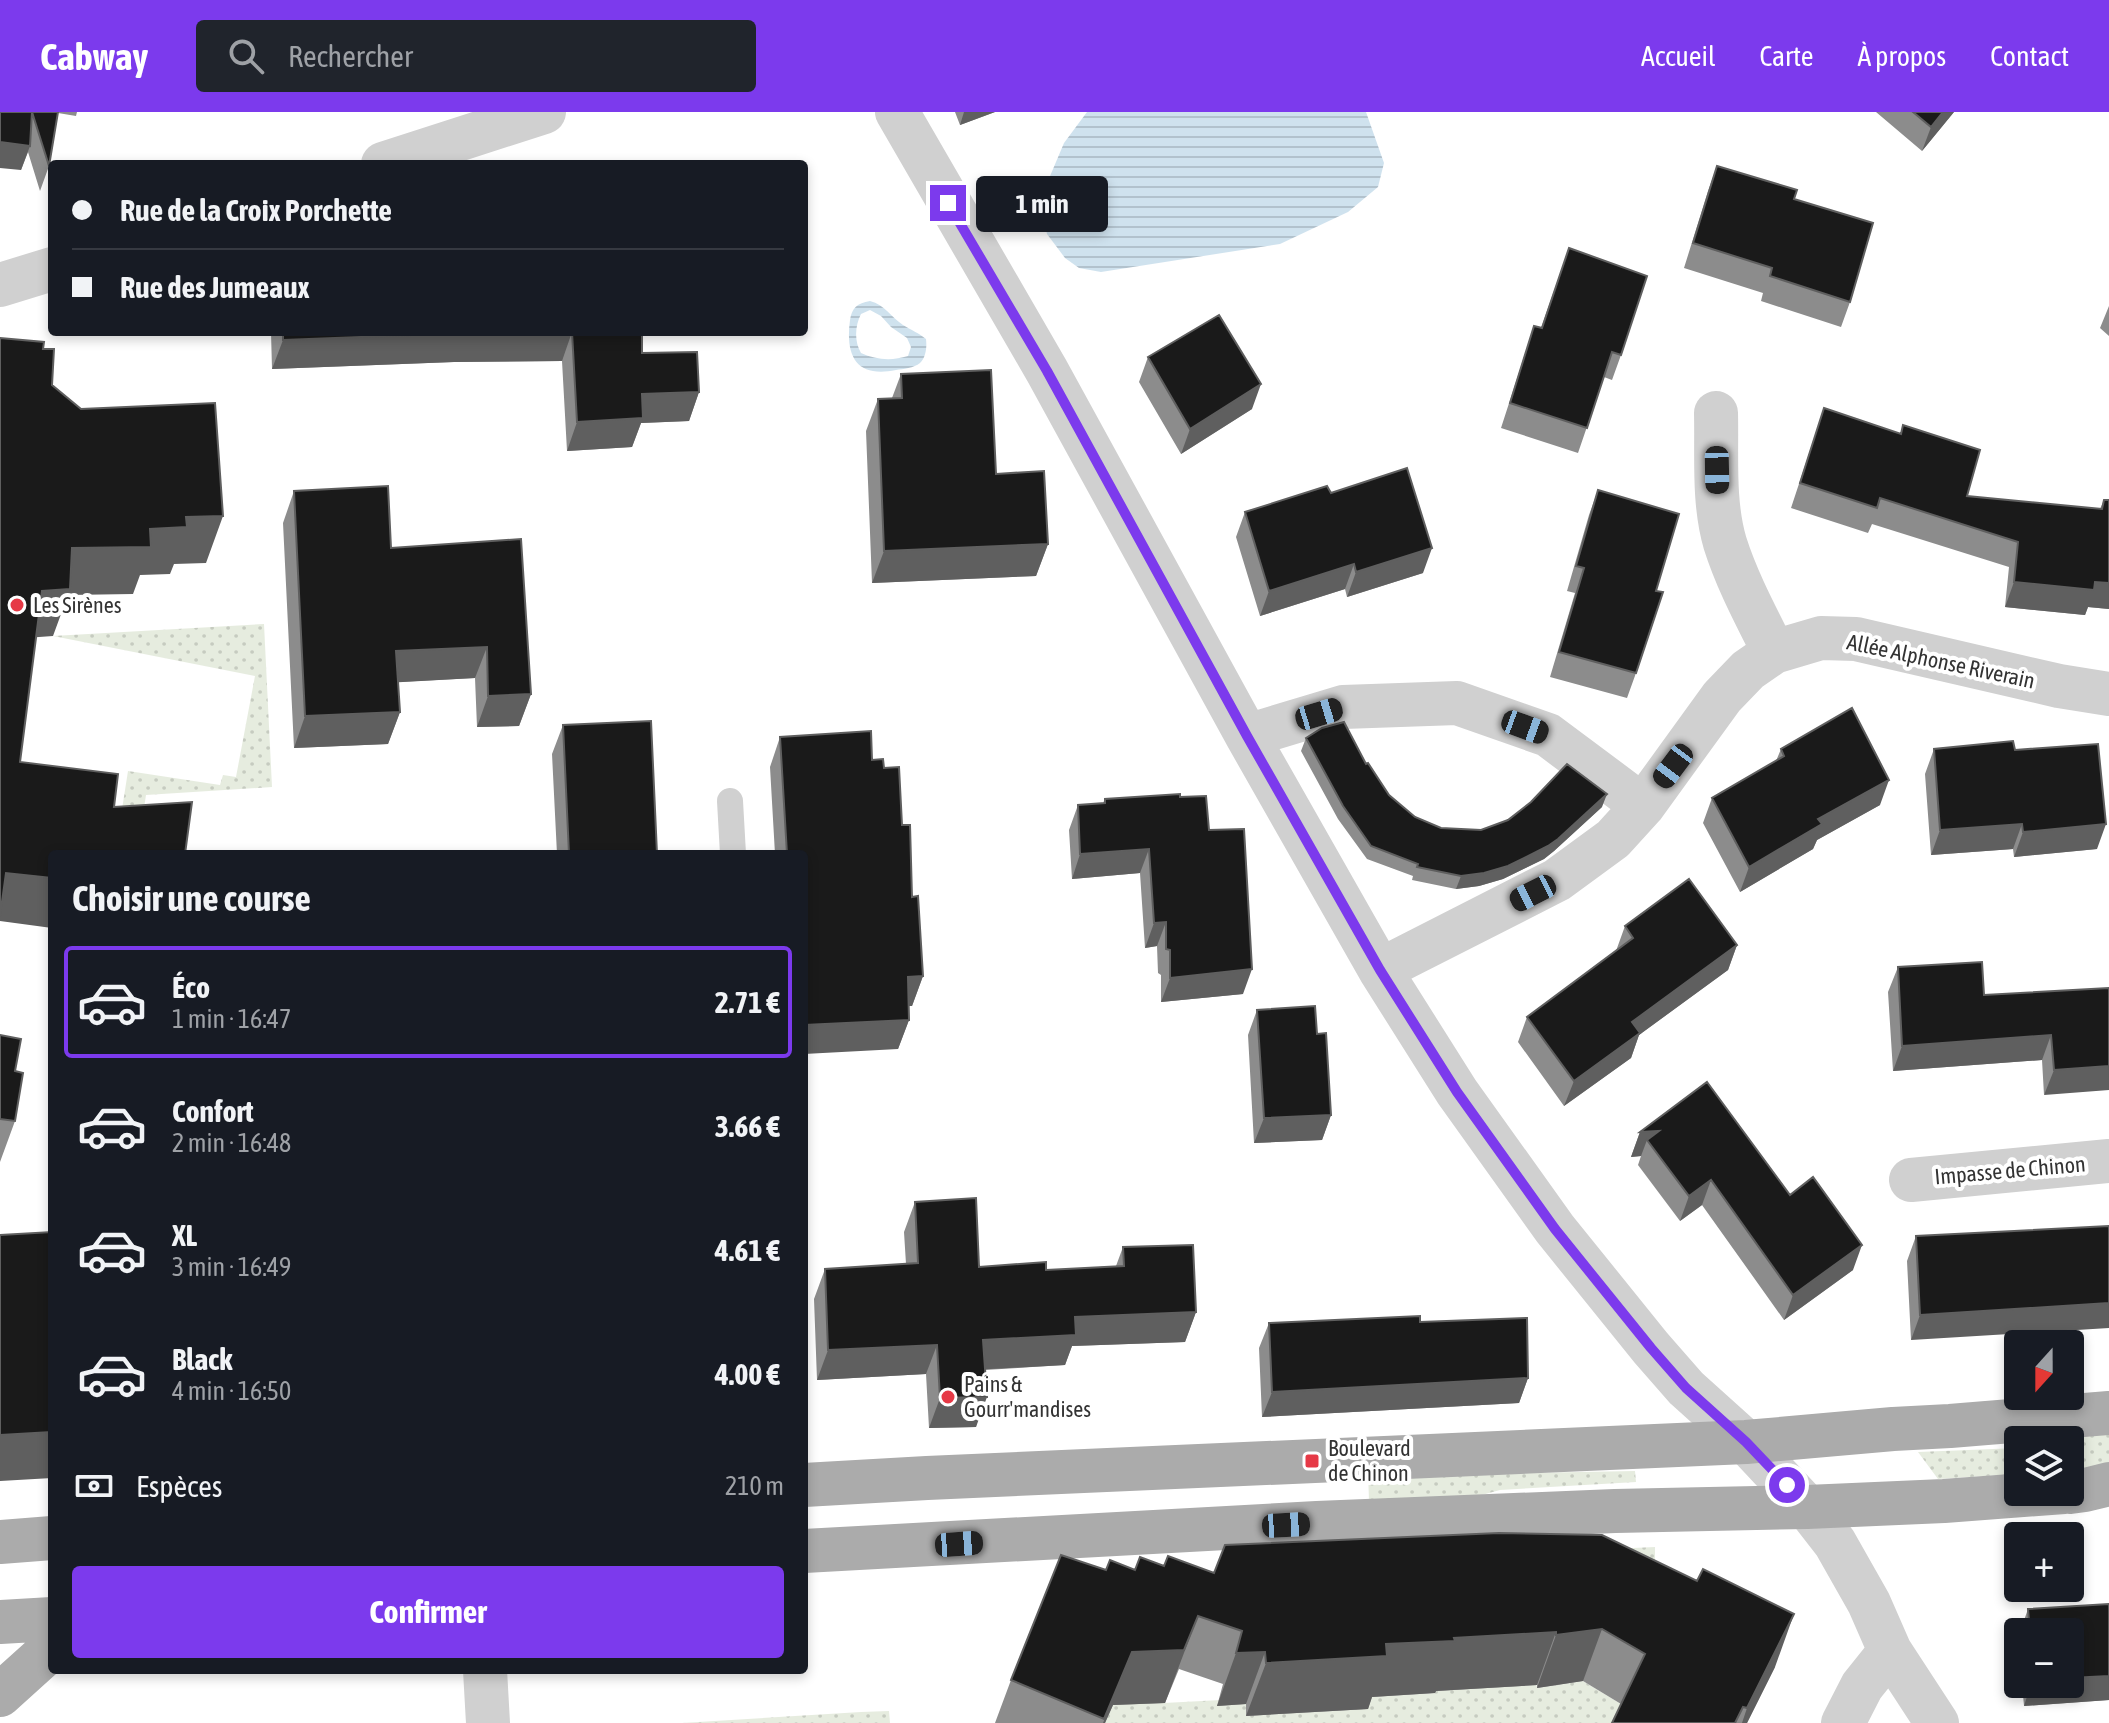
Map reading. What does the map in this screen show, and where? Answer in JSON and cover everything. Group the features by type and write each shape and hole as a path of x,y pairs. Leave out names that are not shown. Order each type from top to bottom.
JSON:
{"main road":[{"path":"808,1485 1746,1442 2109,1413"},
{"path":"2084,1490 2109,1484"},
{"path":"808,1551 1317,1523 1807,1507 2004,1496"},
{"path":"0,1542 48,1538"},
{"path":"0,1622 48,1619"},
{"path":"0,1695 48,1652"}],"street":[{"path":"395,160 544,112"},
{"path":"897,112 1047,371 1247,736 1380,970 1457,1092 1555,1229 1686,1388 1746,1442 1807,1507 1835,1543 1869,1603 1890,1651 1937,1723"},
{"path":"0,285 48,270"},
{"path":"1716,413 1717,499 1725,542 1740,583 1774,652"},
{"name":"Allée Alphonse Riverain","path":"1380,970 1557,880 1613,839 1643,806 1722,697 1748,670 1774,652 1794,644 1821,638 1856,639 2059,686 2109,694"},
{"path":"1247,736 1343,707 1457,703 1548,735 1643,806"},
{"name":"Impasse de Chinon","path":"1911,1180 2109,1161"},
{"path":"1843,1723 1862,1686 1890,1651"},
{"path":"485,1674 488,1723"}],"lane":[{"path":"730,801 733,850"}],"shaded area":[{"path":"264,624 272,787 146,795 138,850 116,850 128,771 220,785 223,775 236,777 255,676 53,636"},
{"path":"2109,1430 2109,1463 2084,1469 2084,1434"},
{"path":"2004,1449 2004,1475 1938,1479 1918,1452"},
{"path":"1368,1471 1635,1471 1636,1482 1500,1490 1445,1505 1369,1501"},
{"path":"1655,1547 1655,1594 1528,1627 1537,1688 1583,1681 1626,1707 1618,1723 1105,1723 1124,1678 1164,1703 1221,1700 1246,1704 1247,1716 1367,1697 1435,1693 1325,1562"},
{"path":"889,1711 890,1723 682,1723 861,1712"}],"water":[{"path":"1087,112 1366,112 1384,163 1378,187 1348,212 1280,244 1101,272 1079,268 1065,258 1047,234 1042,212 1045,188 1064,143"},
{"path":"870,301 926,339 926,352 920,363 883,372 872,371 856,362 850,345 850,320 858,305","holes":["870,310 907,338 911,347 908,356 884,359 861,353 856,334 861,314"]}],"building":[{"path":"0,112 32,112 30,146 0,142"},
{"path":"32,112 58,112 48,163"},
{"path":"1913,112 1943,112 1931,127"},
{"path":"1717,166 1797,190 1794,199 1873,223 1850,302 1770,276 1772,268 1693,243"},
{"path":"1569,248 1647,276 1621,355 1612,352 1587,428 1510,403 1534,326 1542,328"},
{"path":"1219,315 1261,384 1190,429 1148,357"},
{"path":"283,336 386,336 283,340"},
{"path":"572,336 642,336 642,353 697,352 699,392 642,394 643,418 577,422"},
{"path":"0,338 44,342 43,349 54,349 52,385 81,409 215,403 223,516 186,517 187,527 150,529 151,547 72,548 70,589 42,591 20,762 118,774 114,807 192,802 186,850 48,850 48,878 6,873 0,916"},
{"path":"991,370 996,474 1044,471 1048,544 884,551 878,399 902,398 901,374"},
{"path":"1824,408 1901,434 1903,425 1980,450 1967,496 2102,509 2104,500 2109,500 2109,583 2095,582 2094,590 2014,582 2018,542 1880,498 1877,508 1800,483"},
{"path":"1407,468 1432,548 1356,572 1354,564 1269,591 1245,512 1327,486 1331,493"},
{"path":"388,486 391,548 521,539 531,694 488,696 487,647 396,651 400,712 305,716 294,491"},
{"path":"1598,490 1679,514 1656,591 1663,592 1636,673 1559,652 1584,568 1576,566"},
{"path":"1852,708 1889,780 1818,819 1822,824 1749,867 1712,798 1784,756 1781,749"},
{"path":"651,721 657,850 569,850 563,725"},
{"path":"1344,722 1366,764 1389,795 1415,817 1441,828 1481,830 1508,820 1531,802 1567,764 1607,794 1558,839 1508,866 1461,876 1417,867 1418,864 1371,846 1343,806 1306,738 1322,728"},
{"path":"871,731 872,760 883,759 884,768 899,767 902,825 910,825 912,897 918,896 923,976 908,977 909,1020 808,1025 808,850 787,850 780,737"},
{"path":"2013,741 2015,750 2098,744 2106,824 2023,832 2022,824 1940,830 1934,749"},
{"path":"1180,794 1180,797 1206,796 1209,830 1244,829 1252,969 1170,978 1166,922 1154,923 1149,849 1080,854 1078,805 1105,803 1105,799"},
{"path":"1689,879 1737,945 1632,1022 1640,1033 1574,1081 1527,1017 1633,938 1625,926"},
{"path":"1982,962 1984,995 2109,988 2109,1066 2054,1070 2051,1035 1902,1046 1898,967"},
{"path":"1315,1006 1317,1034 1326,1033 1331,1115 1264,1118 1257,1010"},
{"path":"0,1035 21,1039 15,1071 23,1073 15,1121 0,1119"},
{"path":"1707,1082 1790,1195 1813,1177 1862,1245 1793,1295 1711,1180 1689,1196 1647,1140 1659,1131 1640,1132"},
{"path":"976,1198 979,1267 1046,1262 1046,1270 1124,1266 1123,1247 1193,1245 1196,1312 1075,1317 1076,1335 983,1340 987,1397 940,1398 937,1345 828,1350 825,1269 918,1263 915,1202"},
{"path":"2109,1226 2109,1303 1920,1315 1916,1236"},
{"path":"48,1232 48,1432 0,1435 0,1235"},
{"path":"1420,1316 1420,1322 1527,1318 1528,1378 1272,1392 1269,1323"},
{"path":"1499,1533 1602,1535 1697,1581 1703,1569 1794,1614 1747,1708 1743,1707 1735,1723 1612,1723 1645,1654 1602,1629 1556,1635 1556,1632 1386,1644 1387,1656 1266,1663 1265,1652 1236,1653 1242,1631 1198,1616 1184,1650 1132,1652 1104,1719 1011,1680 1061,1555 1106,1570 1110,1560 1135,1570 1140,1557 1164,1566 1168,1556 1214,1573 1225,1545"},
{"path":"2109,1604 2109,1676 2084,1677 2084,1618 2029,1618 2028,1609"}],"place":[{"name":"Les Sirènes","path":"17,605"},
{"name":"Pains & Gourr'mandises","path":"948,1397"},
{"name":"Boulevard de Chinon","path":"1312,1461"}],"route":[{"path":"948,203 1047,371 1247,736 1380,970 1457,1092 1555,1229 1651,1348 1686,1388 1746,1442 1787,1485"}]}
